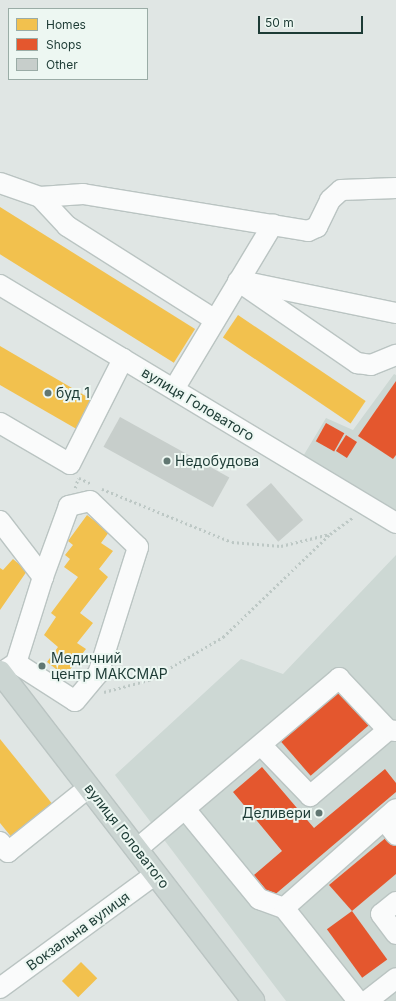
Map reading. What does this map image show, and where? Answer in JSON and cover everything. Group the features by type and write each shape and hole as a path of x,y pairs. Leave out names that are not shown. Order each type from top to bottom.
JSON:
{"main road":[{"name":"вулиця Головатого","path":"5,669 89,786 253,1001"}],"street":[{"path":"0,183 40,197 83,194 273,224 308,231 317,228 330,200 341,190 396,188"},
{"path":"40,197 67,226 214,320"},
{"path":"174,389 214,320 273,224"},
{"path":"238,281 396,313"},
{"path":"238,281 357,363 371,365 396,355"},
{"name":"вулиця Головатого","path":"0,285 396,523"},
{"path":"0,423 70,464 124,359"},
{"path":"90,501 138,547 98,674 75,701 5,669 43,577 69,506 90,501"},
{"path":"0,522 43,577"},
{"path":"137,849 339,678 392,731 310,796 260,745"},
{"path":"0,842 8,852 89,786"},
{"path":"185,809 259,899 284,908 358,1001"},
{"path":"284,908 392,822"},
{"name":"Вокзальна вулиця","path":"0,988 156,874"},
{"path":"396,902 381,914 396,934"},
{"path":"367,1001 396,978"}],"path":[{"path":"78,478 167,518 232,542 282,546 330,534"},
{"path":"75,701 149,680 223,637 330,534 366,506"}],"shaded area":[{"path":"394,374 396,375 396,510 302,458 326,418 353,430"},
{"path":"396,555 396,1001 286,1001 115,775 241,659 283,674"}],"building: Homes":[{"path":"0,207 195,329 174,363 0,254"},
{"path":"238,315 366,401 351,423 223,337"},
{"name":"буд 1","path":"0,346 96,402 80,431 0,385"},
{"path":"87,515 109,532 101,543 113,551 99,569 108,577 80,613 93,623 77,643 86,649 65,676 47,662 58,647 44,635 56,617 51,613 78,577 64,567 70,559 65,555 73,545 68,541"},
{"path":"13,559 27,571 0,610 0,568 3,570"},
{"path":"0,739 54,806 13,839 0,823"},
{"path":"81,962 97,978 78,997 62,981"}],"building: Shops":[{"path":"396,381 396,455 393,459 358,436"},
{"path":"326,423 344,433 334,452 316,441"},
{"path":"346,435 357,442 347,458 336,451"},
{"path":"343,688 373,722 311,776 281,742"},
{"path":"262,767 314,828 385,769 396,783 396,792 272,897 254,875 282,851 233,792"},
{"path":"388,836 396,845 396,874 352,911 329,885"},
{"path":"352,911 387,960 362,978 327,929"}],"building: Other":[{"name":"Недобудова","path":"120,417 229,478 213,507 104,447"},
{"path":"271,483 303,520 278,542 246,505"}],"place":[{"name":"буд 1","path":"48,393"},
{"name":"Недобудова","path":"167,461"},
{"name":"Медичний центр МАКСМАР","path":"42,666"},
{"name":"Деливери","path":"319,813"}]}
